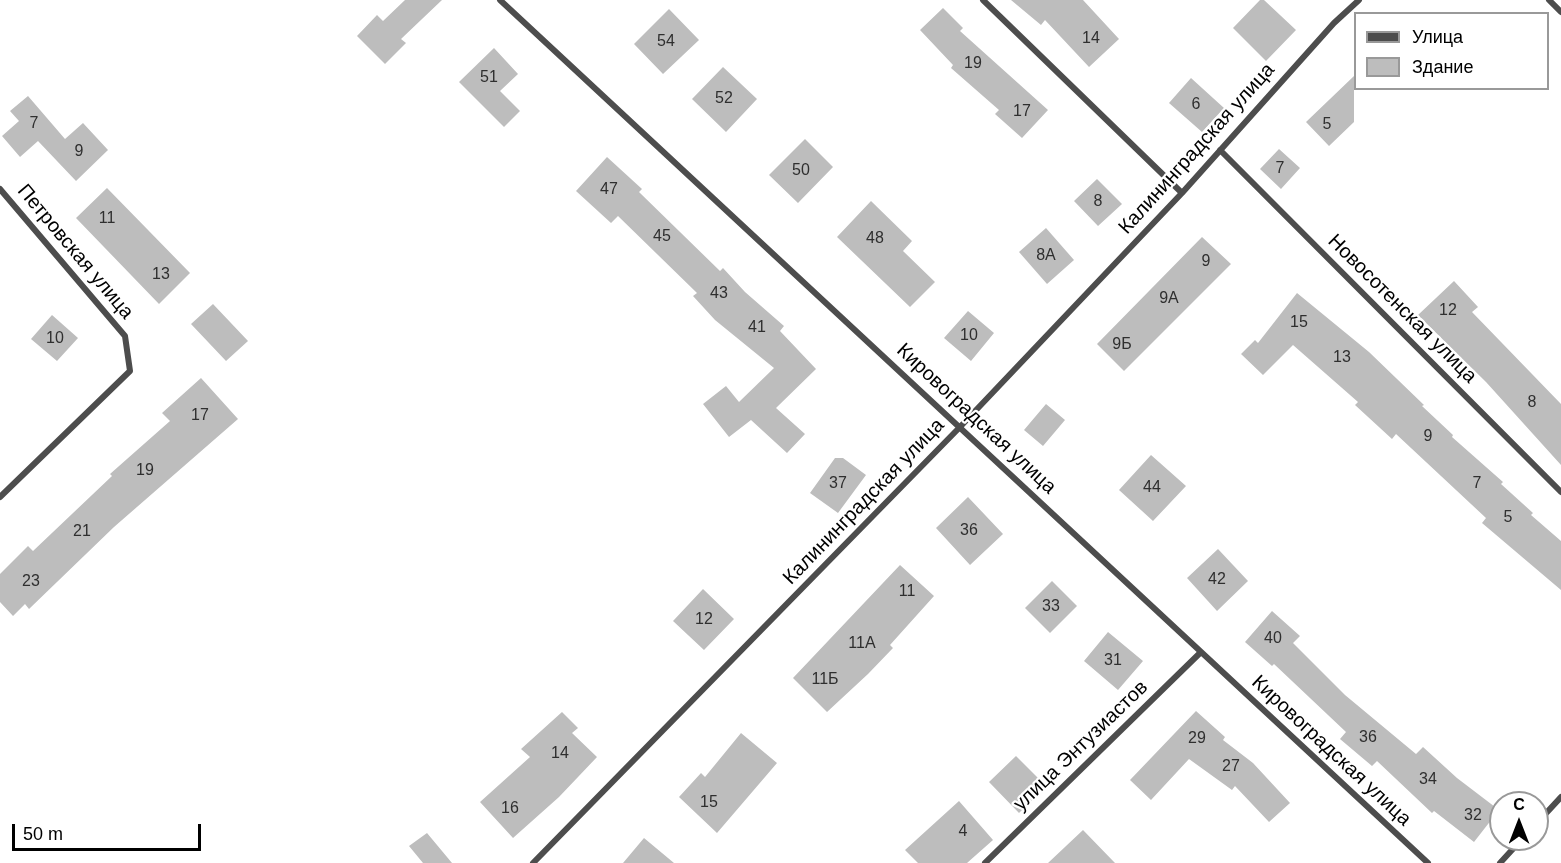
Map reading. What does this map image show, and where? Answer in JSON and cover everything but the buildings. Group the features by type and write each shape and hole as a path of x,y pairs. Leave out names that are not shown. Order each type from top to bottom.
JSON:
{"street":[{"name":"Кировоградская улица","path":"500,0 1428,863"},
{"path":"983,0 1182,193"},
{"name":"Калининградская улица","path":"532,863 960,427 1182,193 1334,23 1359,0"},
{"path":"1549,0 1561,12"},
{"name":"Новосотенская улица","path":"1220,150 1561,492"},
{"name":"Петровская улица","path":"0,189 124,336 130,371 0,497"},
{"name":"улица Энтузиастов","path":"985,863 1200,652"},
{"path":"1549,810 1561,797"},
{"path":"1500,863 1511,851"}]}
